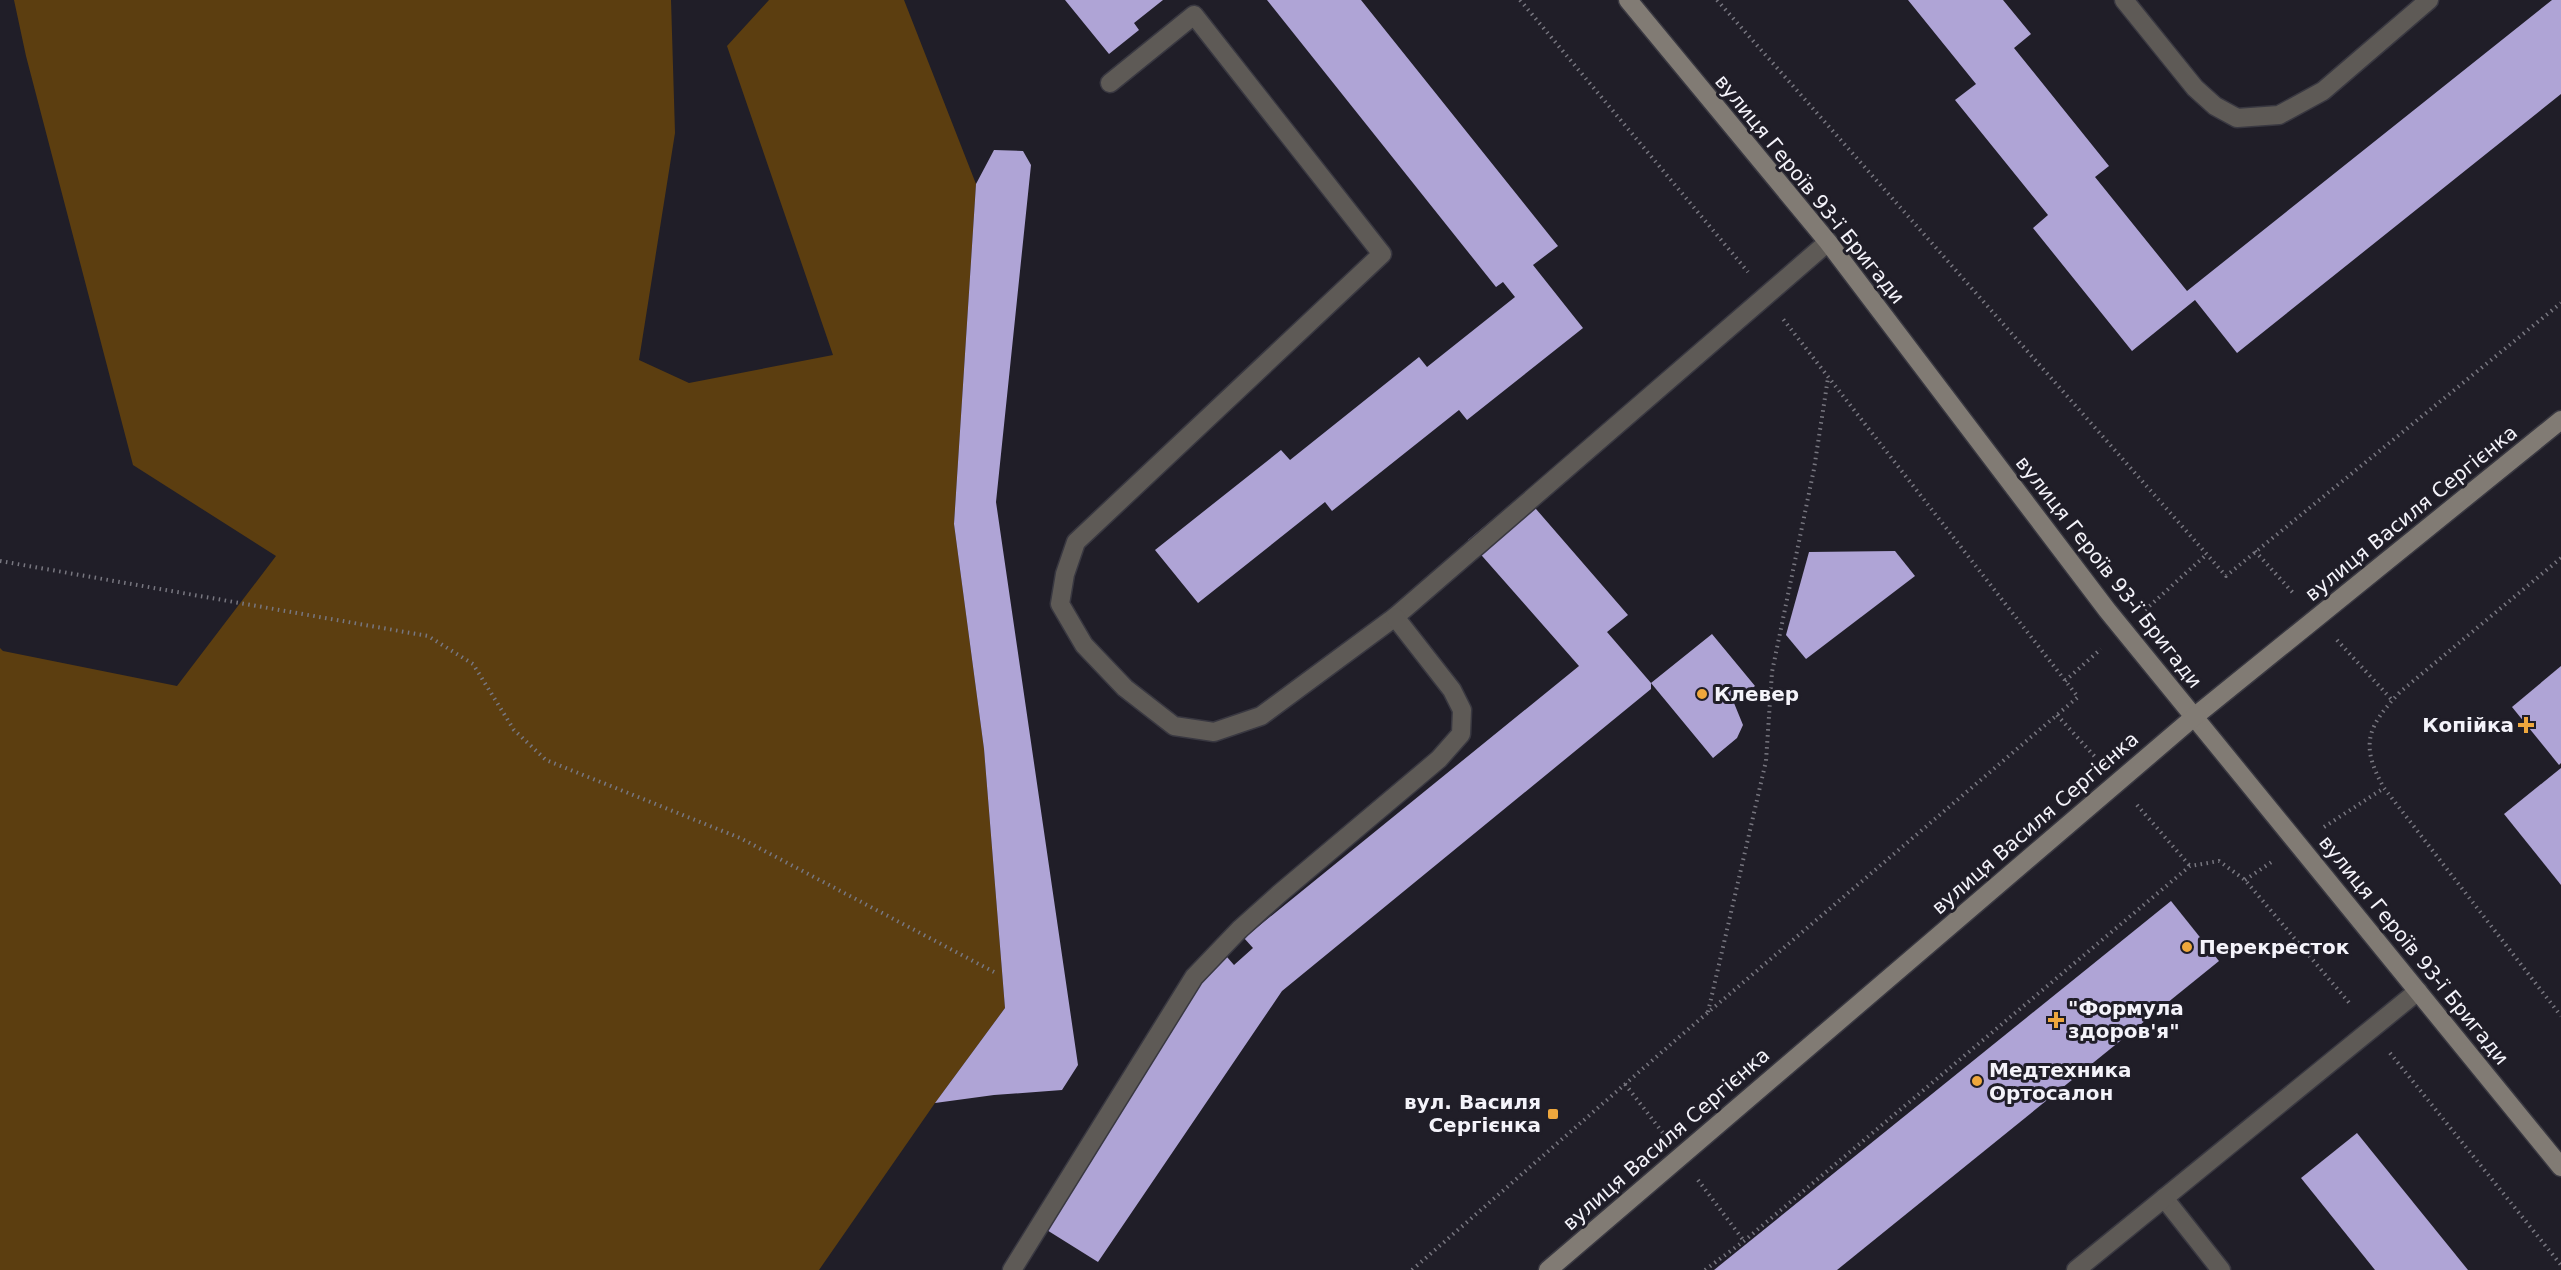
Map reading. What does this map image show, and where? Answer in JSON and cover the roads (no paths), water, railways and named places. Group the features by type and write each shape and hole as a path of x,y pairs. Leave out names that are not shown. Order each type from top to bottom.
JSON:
{"street":[{"name":"вулиця Героїв 93-ї Бригади","path":"1628,0 1828,242 2107,610 2561,1167"},
{"name":"вулиця Василя Сергієнка","path":"1558,1267 2194,717 2561,420"}],"lane":[{"path":"2124,0 2195,88 2215,106 2237,118 2279,115 2323,91 2429,0"},
{"path":"1110,83 1194,15 1382,254 1076,542 1065,574 1060,604 1084,645 1125,688 1174,726 1215,732 1261,716 1395,617 1828,242"},
{"path":"1012,1270 1194,977 1240,928 1438,759 1461,734 1462,710 1452,690 1395,617"},
{"path":"2076,1270 2418,992"},
{"path":"2164,1198 2221,1270"}],"place":[{"name":"Клевер","path":"1702,694"},
{"name":"Копійка","path":"2526,725"},
{"name":"Перекресток","path":"2187,947"},
{"name":"\"Формула здоров'я\"","path":"2056,1020"},
{"name":"Медтехника Ортосалон","path":"1977,1081"},
{"name":"вул. Василя Сергієнка","path":"1553,1114"}]}
